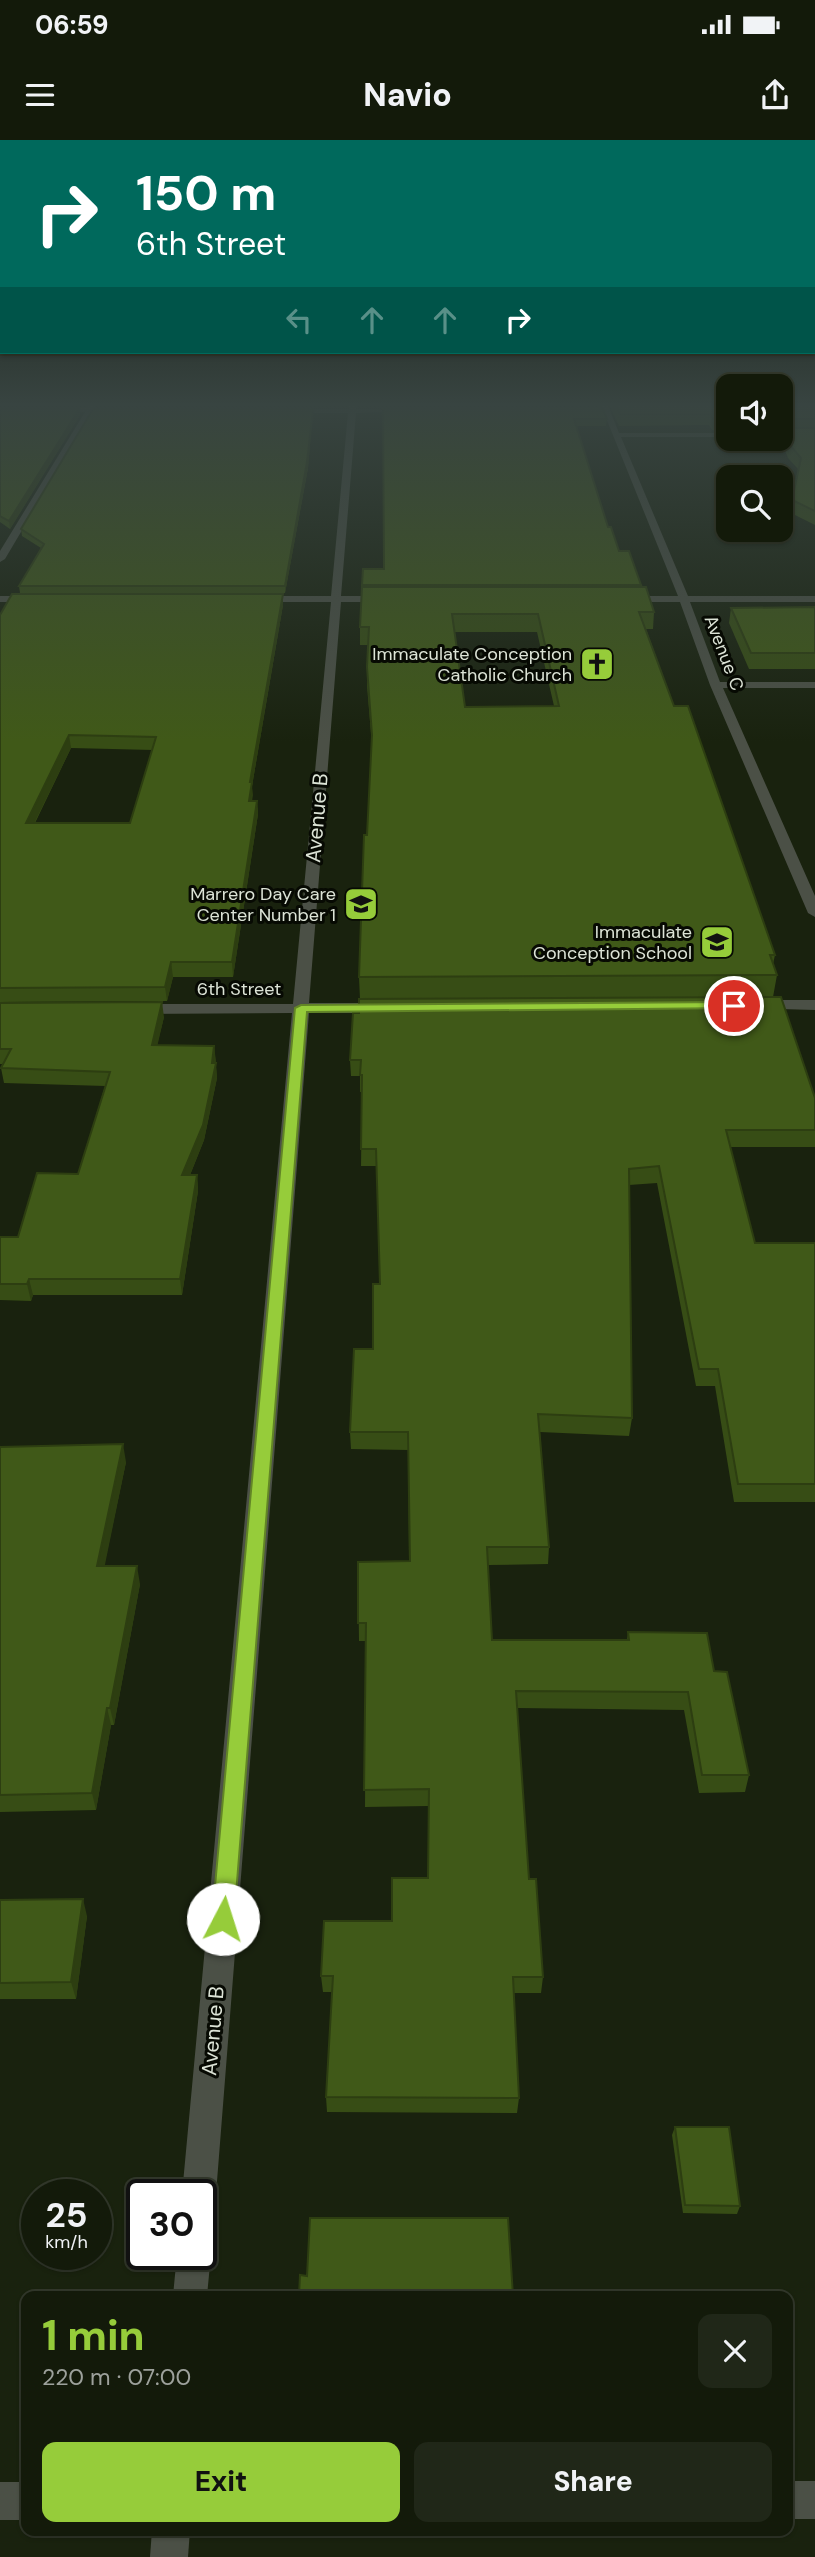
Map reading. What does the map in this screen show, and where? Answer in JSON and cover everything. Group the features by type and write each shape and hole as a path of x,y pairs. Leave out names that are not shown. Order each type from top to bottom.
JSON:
{"street":[{"path":"0,559 26,516"},
{"name":"Avenue B","path":"200,2179 343,516"},
{"name":"Avenue C","path":"649,516 684,598 716,685 815,914"},
{"path":"0,599 54,599"},
{"path":"242,599 406,599"},
{"path":"614,599 815,599"},
{"path":"716,685 815,685"},
{"path":"732,1006 815,1005"},
{"name":"6th Street","path":"123,1009 398,1007"},
{"path":"190,2291 192,2270"},
{"path":"793,2500 815,2500"},
{"path":"0,2501 21,2501"},
{"path":"169,2557 171,2536"}],"building":[{"path":"0,516 12,516 9,521"},
{"path":"29,516 297,516 285,586 19,586 44,544 21,529"},
{"path":"384,516 604,516 619,551 629,551 641,585 362,585 363,569 384,569"},
{"path":"362,587 646,587 654,612 639,612 674,706 688,706 775,955 770,955 777,975 359,977 364,835 367,835 372,735 367,667 369,627 360,627","holes":["452,614 538,614 559,706 465,707"]},
{"path":"12,594 283,594 250,782 249,801 257,801 232,962 171,962 165,987 0,988 0,615","holes":["69,735 156,737 130,823 26,823"]},
{"path":"815,607 815,653 751,653 731,608"},
{"path":"781,997 815,1098 815,1130 726,1130 755,1243 815,1243 815,1484 738,1484 718,1369 699,1369 659,1166 629,1169 632,1418 538,1414 549,1547 487,1547 492,1640 629,1640 628,1632 707,1633 714,1671 727,1672 749,1775 702,1775 688,1692 516,1691 529,1879 536,1879 543,1977 513,1977 519,2098 326,2097 333,1976 321,1976 324,1921 392,1921 392,1878 428,1878 429,1789 364,1790 366,1623 358,1623 358,1562 410,1561 408,1432 350,1432 354,1349 373,1349 373,1284 380,1284 376,1149 361,1149 361,1060 350,1060 353,1013 359,1013 359,999"},
{"path":"162,1002 152,1045 214,1046 212,1063 216,1063 203,1125 182,1175 197,1175 180,1279 29,1279 27,1284 0,1284 0,1237 18,1237 37,1173 78,1174 110,1072 1,1068 11,1049 0,1049 0,1003"},
{"path":"123,1444 97,1566 137,1566 92,1793 0,1795 0,1447"},
{"path":"83,1899 71,1982 0,1983 0,1900"},
{"path":"675,2127 729,2127 740,2206 685,2205"},
{"path":"310,2218 508,2218 513,2291 299,2291 300,2275 307,2276"}],"place":[{"name":"Immaculate Conception Catholic Church","path":"597,664"},
{"name":"Marrero Day Care Center Number 1","path":"361,904"},
{"name":"Immaculate Conception School","path":"717,942"}],"route":[{"path":"223,1919 301,1008 734,1006"}]}
